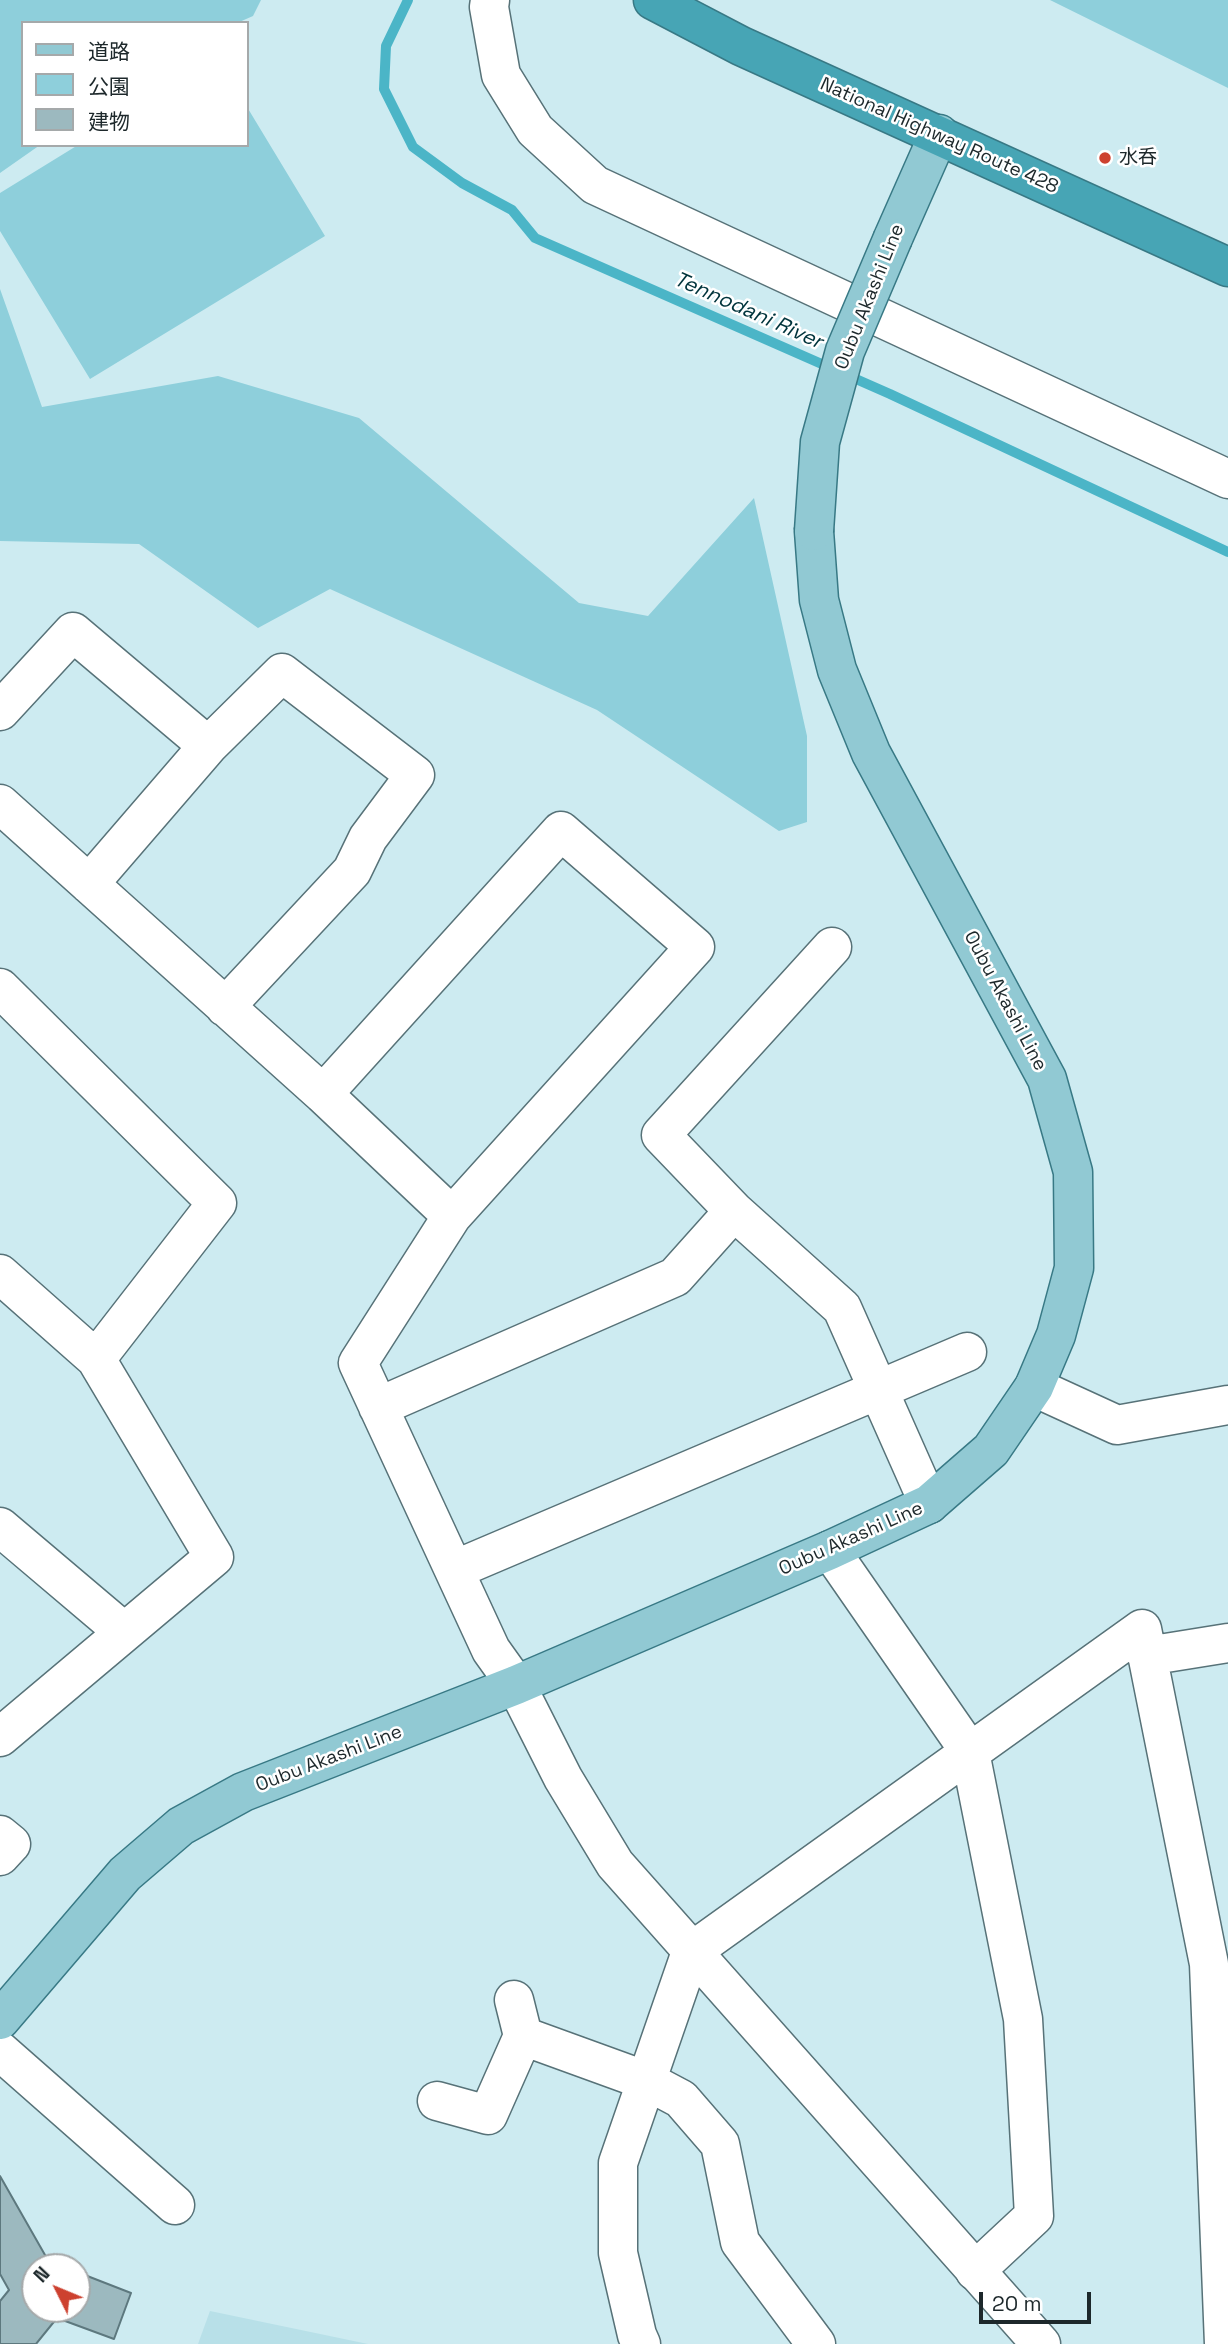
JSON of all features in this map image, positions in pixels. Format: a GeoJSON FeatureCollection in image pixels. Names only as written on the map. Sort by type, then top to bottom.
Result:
{"type":"FeatureCollection","features":[{"type":"Feature","properties":{"kind":"highway","name":"National Highway Route 428"},"geometry":{"type":"LineString","coordinates":[[653,0],[741,46],[1228,267]]}},
{"type":"Feature","properties":{"kind":"main road","name":"Oubu Akashi Line"},"geometry":{"type":"LineString","coordinates":[[0,2020],[125,1874],[181,1826],[243,1793],[516,1685],[830,1550],[929,1504],[991,1450],[1034,1387],[1056,1335],[1074,1268],[1073,1172],[1046,1079],[866,741],[837,670],[819,600],[814,531],[820,442],[845,351],[939,134]]}},
{"type":"Feature","properties":{"kind":"street"},"geometry":{"type":"LineString","coordinates":[[490,0],[501,75],[535,131],[595,185],[1228,479]]}},
{"type":"Feature","properties":{"kind":"street"},"geometry":{"type":"LineString","coordinates":[[0,711],[73,632],[208,746]]}},
{"type":"Feature","properties":{"kind":"street"},"geometry":{"type":"LineString","coordinates":[[89,884],[208,746],[282,673],[415,775],[368,838],[352,871],[225,1007]]}},
{"type":"Feature","properties":{"kind":"street"},"geometry":{"type":"LineString","coordinates":[[0,804],[323,1094],[452,1216]]}},
{"type":"Feature","properties":{"kind":"street"},"geometry":{"type":"LineString","coordinates":[[323,1094],[561,831],[695,947],[452,1216],[358,1363],[491,1650],[516,1685],[563,1778],[615,1864],[1041,2344]]}},
{"type":"Feature","properties":{"kind":"street"},"geometry":{"type":"LineString","coordinates":[[832,947],[661,1135],[734,1211],[842,1308],[929,1504]]}},
{"type":"Feature","properties":{"kind":"street"},"geometry":{"type":"LineString","coordinates":[[0,988],[217,1203],[96,1359]]}},
{"type":"Feature","properties":{"kind":"street"},"geometry":{"type":"LineString","coordinates":[[378,1407],[675,1277],[734,1211]]}},
{"type":"Feature","properties":{"kind":"street"},"geometry":{"type":"LineString","coordinates":[[0,1274],[96,1359],[214,1557],[0,1737]]}},
{"type":"Feature","properties":{"kind":"street"},"geometry":{"type":"LineString","coordinates":[[454,1570],[967,1352]]}},
{"type":"Feature","properties":{"kind":"street"},"geometry":{"type":"LineString","coordinates":[[1034,1387],[1117,1425],[1228,1405]]}},
{"type":"Feature","properties":{"kind":"street"},"geometry":{"type":"LineString","coordinates":[[0,1527],[124,1632]]}},
{"type":"Feature","properties":{"kind":"street"},"geometry":{"type":"LineString","coordinates":[[830,1550],[970,1752],[1023,2019],[1034,2216],[975,2271]]}},
{"type":"Feature","properties":{"kind":"street"},"geometry":{"type":"LineString","coordinates":[[641,2344],[618,2253],[618,2163],[691,1952],[1142,1629],[1218,1962],[1224,2344]]}},
{"type":"Feature","properties":{"kind":"street"},"geometry":{"type":"LineString","coordinates":[[1147,1656],[1228,1643]]}},
{"type":"Feature","properties":{"kind":"street"},"geometry":{"type":"LineString","coordinates":[[0,1835],[11,1844],[0,1856]]}},
{"type":"Feature","properties":{"kind":"street"},"geometry":{"type":"LineString","coordinates":[[437,2101],[488,2115],[519,2018],[681,2099],[720,2144],[740,2242],[817,2344]]}},
{"type":"Feature","properties":{"kind":"street"},"geometry":{"type":"LineString","coordinates":[[0,2051],[175,2205]]}},
{"type":"Feature","properties":{"kind":"shaded area"},"geometry":{"type":"Polygon","coordinates":[[[210,2311],[368,2344],[198,2344],[210,2311]]]}},
{"type":"Feature","properties":{"kind":"green space"},"geometry":{"type":"Polygon","coordinates":[[[0,0],[261,0],[253,16],[242,21],[21,21],[21,147],[37,147],[0,173],[0,0]]]}},
{"type":"Feature","properties":{"kind":"green space"},"geometry":{"type":"Polygon","coordinates":[[[1050,0],[1228,0],[1228,88],[1050,0]]]}},
{"type":"Feature","properties":{"kind":"green space"},"geometry":{"type":"Polygon","coordinates":[[[248,109],[325,236],[90,379],[0,231],[0,193],[75,147],[248,147],[248,109]]]}},
{"type":"Feature","properties":{"kind":"green space"},"geometry":{"type":"Polygon","coordinates":[[[0,289],[42,407],[218,376],[359,418],[579,603],[648,616],[754,498],[807,736],[807,822],[779,831],[597,710],[330,589],[258,628],[139,544],[0,541],[0,289]]]}},
{"type":"Feature","properties":{"kind":"building"},"geometry":{"type":"Polygon","coordinates":[[[0,2176],[44,2253],[21,2253],[21,2323],[53,2323],[36,2344],[0,2344],[0,2301],[9,2290],[0,2274],[0,2176]]]}},
{"type":"Feature","properties":{"kind":"building"},"geometry":{"type":"Polygon","coordinates":[[[91,2277],[131,2293],[114,2339],[71,2323],[91,2323],[91,2277]]]}},
{"type":"Feature","properties":{"kind":"waterway","name":"Tennodani River"},"geometry":{"type":"LineString","coordinates":[[408,0],[386,46],[384,89],[413,147],[462,183],[512,210],[535,238],[890,394],[1228,552]]}},
{"type":"Feature","properties":{"kind":"place","name":"水呑"},"geometry":{"type":"Point","coordinates":[1105,158]}}]}
